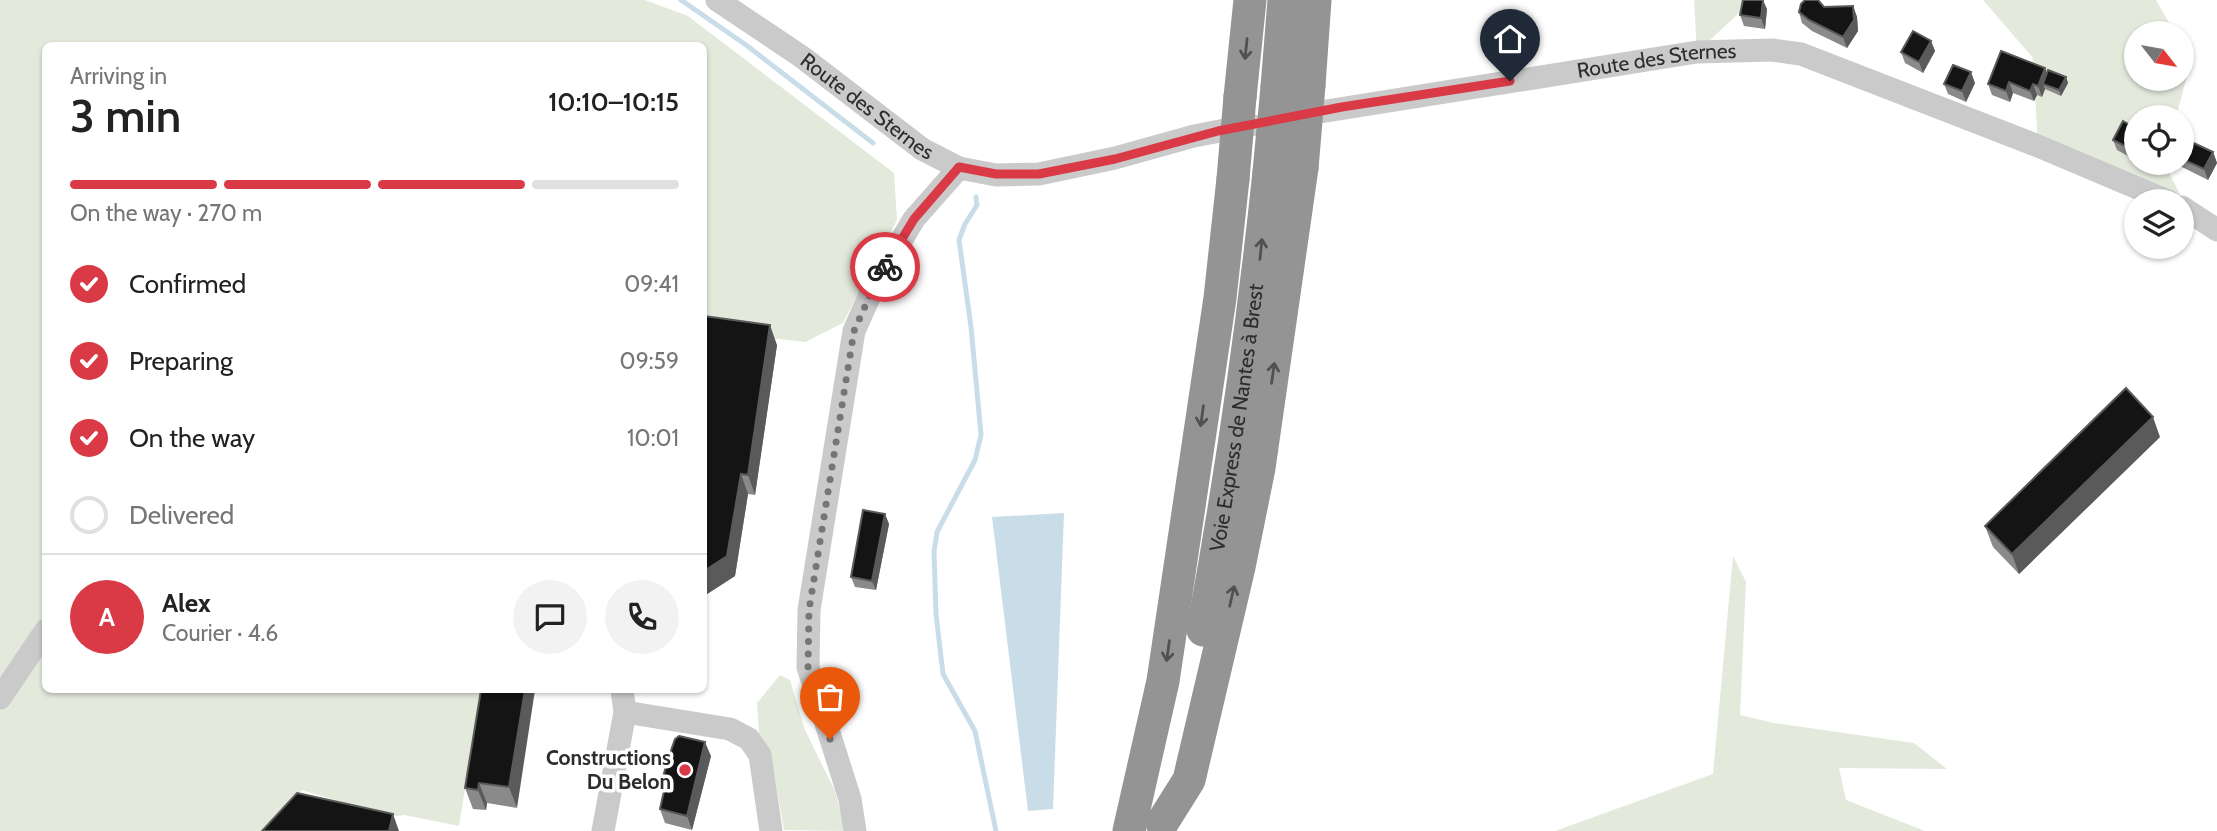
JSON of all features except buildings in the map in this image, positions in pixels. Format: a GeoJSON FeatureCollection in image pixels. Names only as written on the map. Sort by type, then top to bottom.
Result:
{"type":"FeatureCollection","features":[{"type":"Feature","properties":{"kind":"highway","name":"Voie Express de Nantes à Brest"},"geometry":{"type":"LineString","coordinates":[[1129,831],[1163,681],[1220,298],[1250,0]]}},
{"type":"Feature","properties":{"kind":"highway","name":"Voie Express de Nantes à Brest"},"geometry":{"type":"LineString","coordinates":[[1161,827],[1194,678],[1219,546],[1252,325],[1284,0]]}},
{"type":"Feature","properties":{"kind":"highway"},"geometry":{"type":"LineString","coordinates":[[1161,827],[1189,780],[1239,567],[1259,468],[1302,167],[1315,0]]}},
{"type":"Feature","properties":{"kind":"street","name":"Route des Sternes"},"geometry":{"type":"LineString","coordinates":[[717,0],[802,57],[922,149],[959,167],[996,174],[1039,174],[1115,159],[1194,136],[1342,107],[1697,52],[1772,50],[1801,54],[2038,146],[2140,189]]}},
{"type":"Feature","properties":{"kind":"street"},"geometry":{"type":"LineString","coordinates":[[855,831],[850,799],[808,667],[809,610],[854,331],[874,286],[914,219],[959,167]]}},
{"type":"Feature","properties":{"kind":"street"},"geometry":{"type":"LineString","coordinates":[[2194,215],[2217,230]]}},
{"type":"Feature","properties":{"kind":"street"},"geometry":{"type":"LineString","coordinates":[[0,698],[42,636]]}},
{"type":"Feature","properties":{"kind":"street"},"geometry":{"type":"LineString","coordinates":[[603,831],[623,701],[730,729],[749,739],[760,755],[771,831]]}},
{"type":"Feature","properties":{"kind":"shaded area"},"geometry":{"type":"Polygon","coordinates":[[[0,0],[645,0],[688,16],[894,173],[897,220],[843,323],[805,342],[707,331],[707,42],[42,42],[42,693],[481,693],[459,826],[404,815],[390,817],[302,790],[262,831],[0,831],[0,0]]]}},
{"type":"Feature","properties":{"kind":"shaded area"},"geometry":{"type":"Polygon","coordinates":[[[1694,0],[1753,0],[1697,52],[1694,0]]]}},
{"type":"Feature","properties":{"kind":"shaded area"},"geometry":{"type":"Polygon","coordinates":[[[1983,0],[2156,0],[2168,21],[2124,21],[2124,91],[2183,91],[2179,105],[2124,105],[2124,175],[2170,175],[2177,189],[2139,189],[2038,146],[2033,58],[1983,0]]]}},
{"type":"Feature","properties":{"kind":"shaded area"},"geometry":{"type":"Polygon","coordinates":[[[1733,556],[1746,582],[1740,715],[1774,723],[1914,743],[1947,769],[1839,768],[1846,800],[1925,831],[1555,831],[1713,774],[1733,556]]]}},
{"type":"Feature","properties":{"kind":"shaded area"},"geometry":{"type":"Polygon","coordinates":[[[780,675],[790,680],[805,730],[835,791],[845,826],[843,831],[784,830],[770,750],[759,733],[757,703],[780,675]]]}},
{"type":"Feature","properties":{"kind":"water"},"geometry":{"type":"Polygon","coordinates":[[[1064,513],[1053,809],[1028,811],[992,517],[1064,513]]]}},
{"type":"Feature","properties":{"kind":"waterway"},"geometry":{"type":"LineString","coordinates":[[681,0],[746,45],[873,143]]}},
{"type":"Feature","properties":{"kind":"waterway"},"geometry":{"type":"LineString","coordinates":[[976,197],[977,205],[959,240],[971,327],[981,435],[975,460],[937,532],[934,552],[936,614],[943,674],[975,731],[996,831]]}},
{"type":"Feature","properties":{"kind":"way so far"},"geometry":{"type":"LineString","coordinates":[[830,739],[808,667],[809,610],[854,331],[885,267]]}},
{"type":"Feature","properties":{"kind":"place","name":"Constructions Du Belon"},"geometry":{"type":"Point","coordinates":[685,770]}},
{"type":"Feature","properties":{"kind":"route"},"geometry":{"type":"LineString","coordinates":[[885,267],[914,219],[959,167],[996,174],[1039,174],[1115,159],[1218,131],[1342,107],[1510,81]]}}]}
